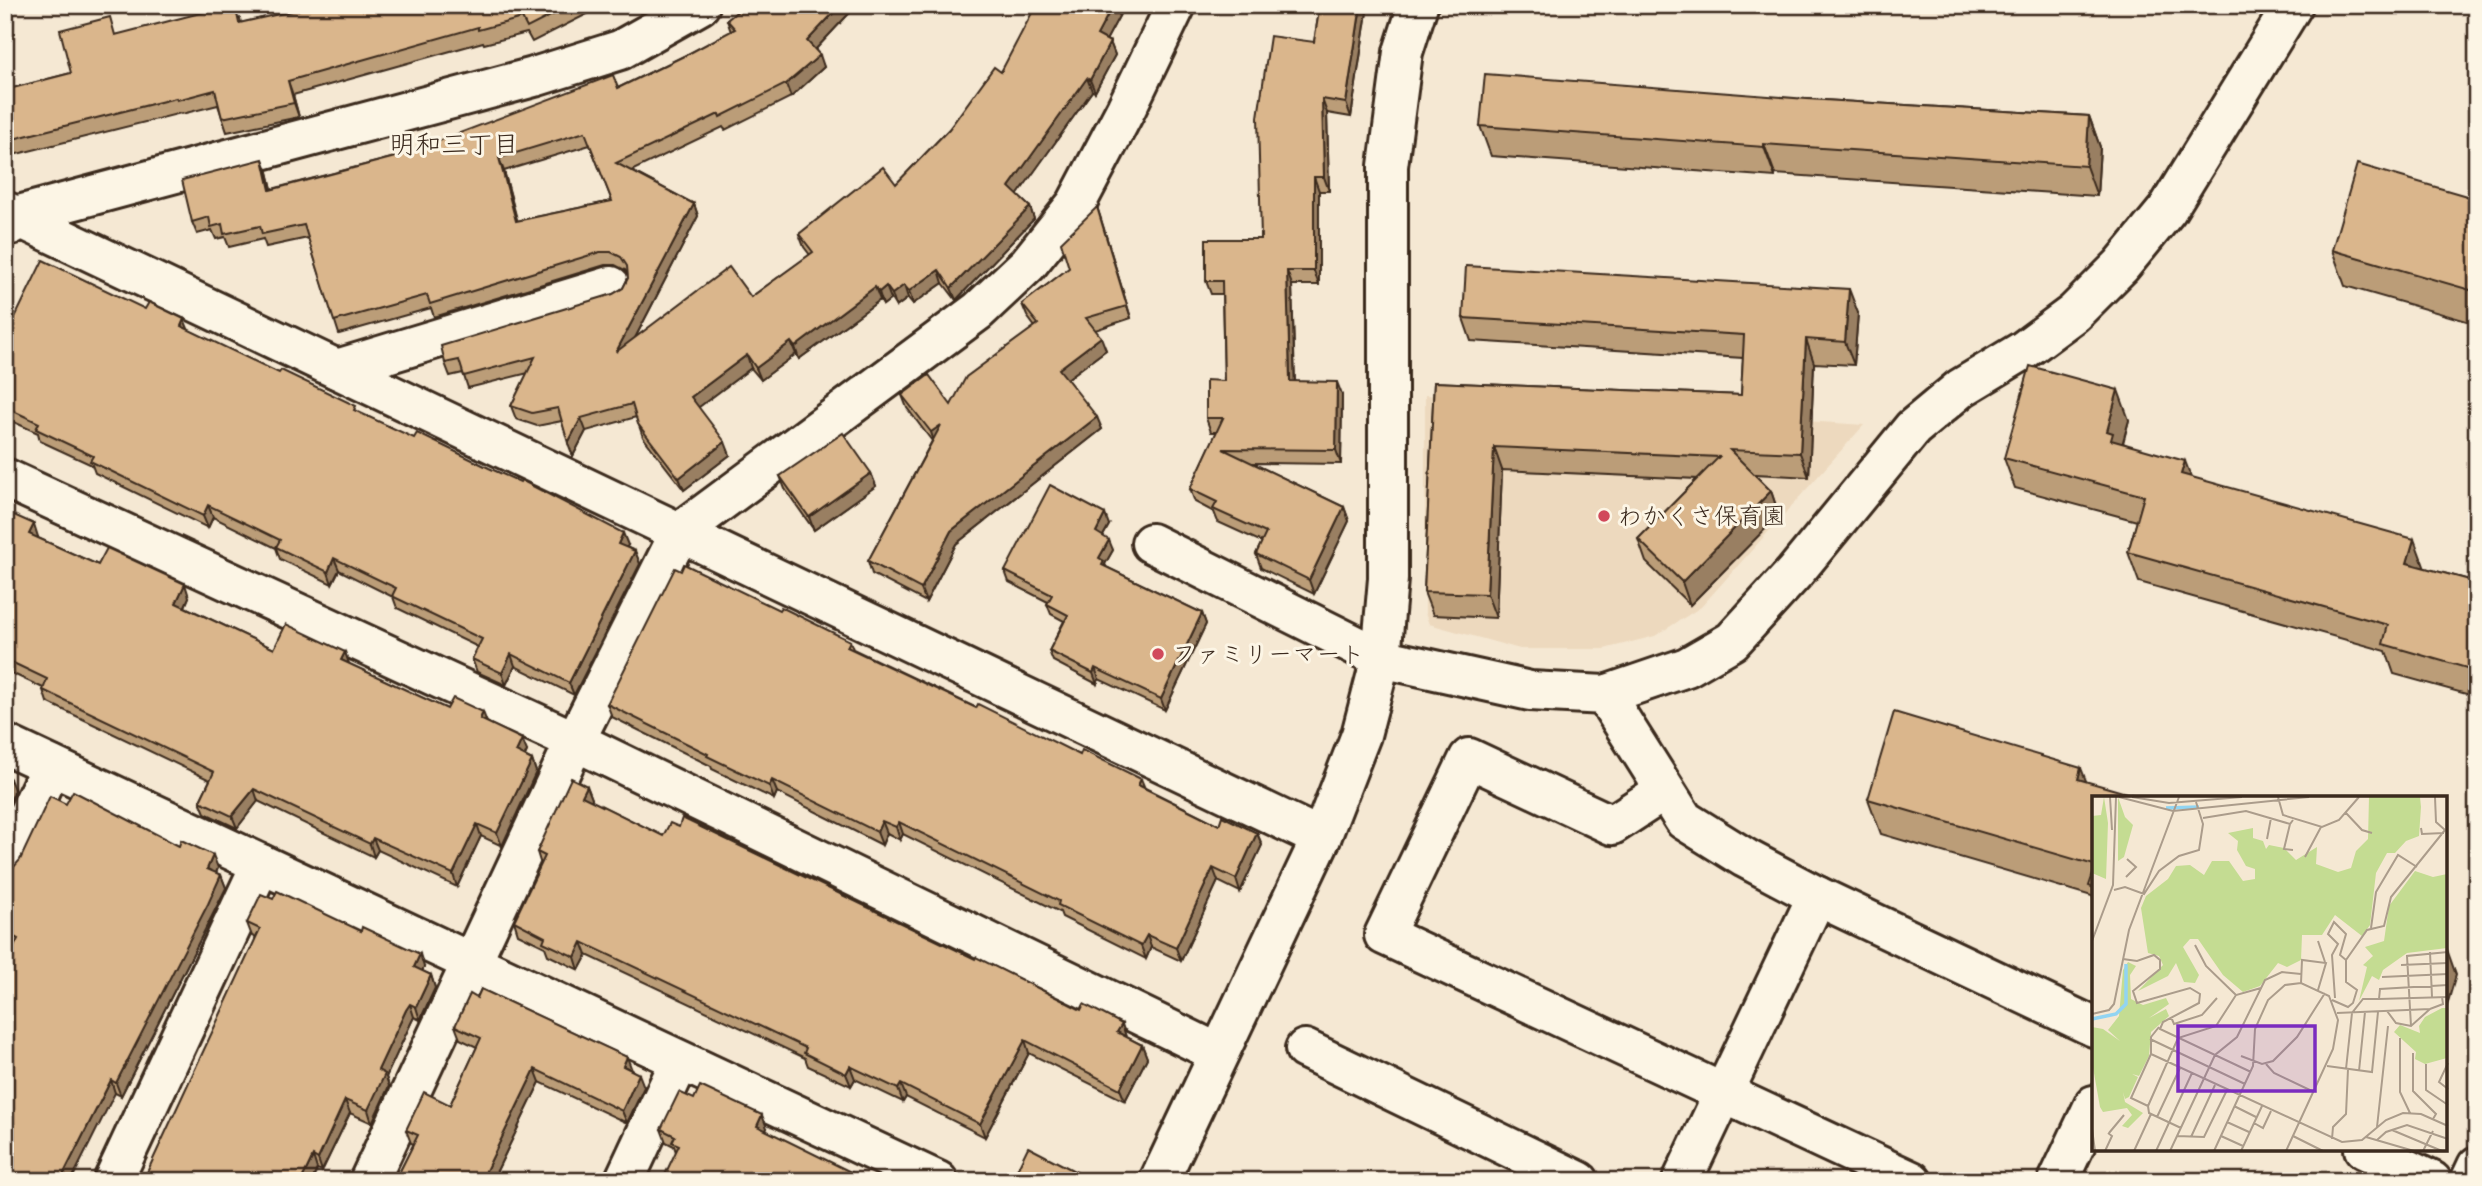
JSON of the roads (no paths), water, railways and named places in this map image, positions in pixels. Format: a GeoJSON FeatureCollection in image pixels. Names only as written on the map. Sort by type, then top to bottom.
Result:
{"type":"FeatureCollection","features":[{"type":"Feature","properties":{"kind":"street"},"geometry":{"type":"LineString","coordinates":[[9,221],[547,73],[620,50],[700,5]]}},
{"type":"Feature","properties":{"kind":"street"},"geometry":{"type":"LineString","coordinates":[[369,1181],[575,741],[680,532],[978,311],[1028,264],[1076,204],[1126,110],[1176,5]]}},
{"type":"Feature","properties":{"kind":"street"},"geometry":{"type":"LineString","coordinates":[[1159,1181],[1321,838],[1361,735],[1381,658],[1388,579],[1388,166],[1403,52],[1418,5]]}},
{"type":"Feature","properties":{"kind":"street"},"geometry":{"type":"LineString","coordinates":[[1151,543],[1381,658],[1530,691],[1605,695],[1687,667],[1732,641],[1795,572],[1913,428],[1961,388],[2024,350],[2074,313],[2121,266],[2167,210],[2293,5]]}},
{"type":"Feature","properties":{"kind":"street"},"geometry":{"type":"LineString","coordinates":[[9,221],[337,369],[1321,838]]}},
{"type":"Feature","properties":{"kind":"street"},"geometry":{"type":"LineString","coordinates":[[337,369],[611,286]]}},
{"type":"Feature","properties":{"kind":"street"},"geometry":{"type":"LineString","coordinates":[[5,478],[575,741],[1218,1053]]}},
{"type":"Feature","properties":{"kind":"street"},"geometry":{"type":"LineString","coordinates":[[1605,695],[1684,820],[1745,858],[1817,896],[2092,1026]]}},
{"type":"Feature","properties":{"kind":"street"},"geometry":{"type":"LineString","coordinates":[[5,744],[680,1061],[884,1169],[938,1181]]}},
{"type":"Feature","properties":{"kind":"street"},"geometry":{"type":"LineString","coordinates":[[1664,791],[1612,825],[1469,758],[1384,935],[1912,1181]]}},
{"type":"Feature","properties":{"kind":"street"},"geometry":{"type":"LineString","coordinates":[[5,863],[51,766]]}},
{"type":"Feature","properties":{"kind":"street"},"geometry":{"type":"LineString","coordinates":[[113,1181],[261,864]]}},
{"type":"Feature","properties":{"kind":"street"},"geometry":{"type":"LineString","coordinates":[[1682,1181],[1817,896]]}},
{"type":"Feature","properties":{"kind":"street"},"geometry":{"type":"LineString","coordinates":[[1304,1049],[1580,1181]]}},
{"type":"Feature","properties":{"kind":"street"},"geometry":{"type":"LineString","coordinates":[[624,1181],[680,1061]]}},
{"type":"Feature","properties":{"kind":"street"},"geometry":{"type":"LineString","coordinates":[[2058,1181],[2092,1109]]}},
{"type":"Feature","properties":{"kind":"street"},"geometry":{"type":"LineString","coordinates":[[2368,1151],[2432,1181]]}},
{"type":"Feature","properties":{"kind":"street"},"geometry":{"type":"LineString","coordinates":[[2470,1181],[2477,1166]]}},
{"type":"Feature","properties":{"kind":"place","name":"わかくさ保育園"},"geometry":{"type":"Point","coordinates":[1604,516]}},
{"type":"Feature","properties":{"kind":"place","name":"ファミリーマート"},"geometry":{"type":"Point","coordinates":[1158,654]}},
{"type":"Feature","properties":{"kind":"district","name":"明和三丁目"},"geometry":{"type":"Point","coordinates":[454,144]}}]}
